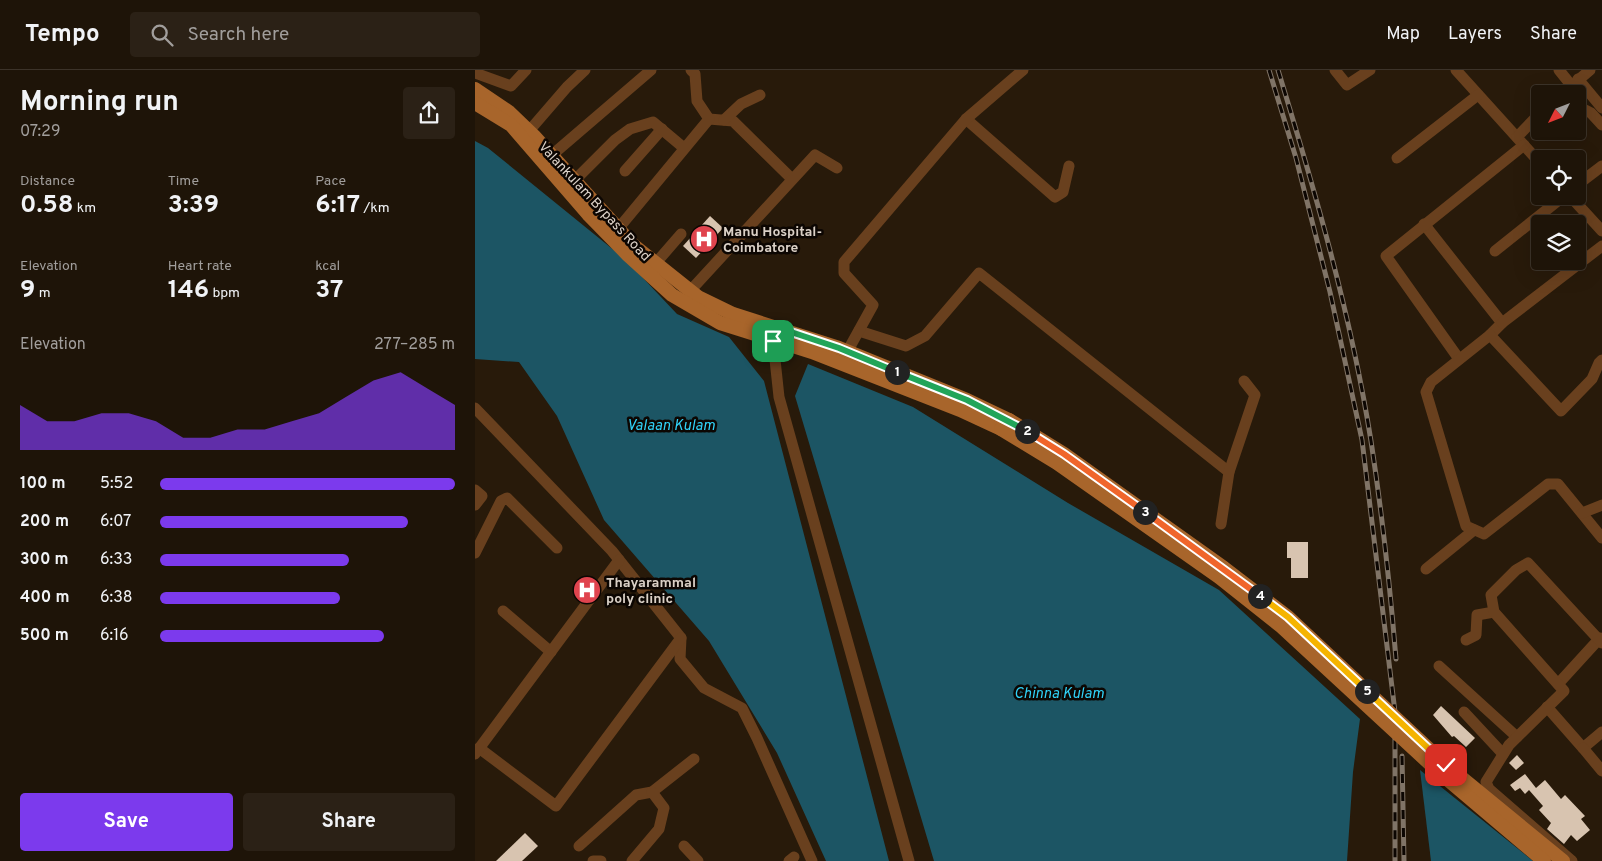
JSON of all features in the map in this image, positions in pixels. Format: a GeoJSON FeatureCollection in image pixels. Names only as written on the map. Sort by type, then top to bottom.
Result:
{"type":"FeatureCollection","features":[{"type":"Feature","properties":{"kind":"main road","name":"Valankulam Bypass Road"},"geometry":{"type":"LineString","coordinates":[[475,89],[509,112],[529,131],[618,229],[655,264],[690,291],[775,334]]}},
{"type":"Feature","properties":{"kind":"main road","name":"Valankulam Bypass Road"},"geometry":{"type":"LineString","coordinates":[[475,103],[511,125],[588,214],[628,255],[672,294],[720,323],[775,334]]}},
{"type":"Feature","properties":{"kind":"main road"},"geometry":{"type":"LineString","coordinates":[[775,334],[847,352],[967,400],[1005,425],[1219,577],[1275,621],[1441,774],[1544,861]]}},
{"type":"Feature","properties":{"kind":"main road"},"geometry":{"type":"LineString","coordinates":[[775,334],[821,356],[960,410],[1005,425],[1064,454],[1224,568],[1288,617],[1446,765],[1563,861]]}},
{"type":"Feature","properties":{"kind":"street"},"geometry":{"type":"LineString","coordinates":[[475,73],[511,86],[525,70]]}},
{"type":"Feature","properties":{"kind":"street"},"geometry":{"type":"LineString","coordinates":[[529,131],[567,87],[585,70]]}},
{"type":"Feature","properties":{"kind":"street"},"geometry":{"type":"LineString","coordinates":[[551,155],[651,70]]}},
{"type":"Feature","properties":{"kind":"street"},"geometry":{"type":"LineString","coordinates":[[691,70],[695,74],[697,101],[709,119]]}},
{"type":"Feature","properties":{"kind":"street"},"geometry":{"type":"LineString","coordinates":[[847,352],[873,305],[844,273],[844,262],[966,119],[1023,70]]}},
{"type":"Feature","properties":{"kind":"street"},"geometry":{"type":"LineString","coordinates":[[1335,70],[1347,85],[1370,70]]}},
{"type":"Feature","properties":{"kind":"street"},"geometry":{"type":"LineString","coordinates":[[1456,70],[1531,153]]}},
{"type":"Feature","properties":{"kind":"street"},"geometry":{"type":"LineString","coordinates":[[1559,70],[1575,82],[1602,108]]}},
{"type":"Feature","properties":{"kind":"street"},"geometry":{"type":"LineString","coordinates":[[1572,85],[1590,70]]}},
{"type":"Feature","properties":{"kind":"street"},"geometry":{"type":"LineString","coordinates":[[724,120],[741,104],[760,95]]}},
{"type":"Feature","properties":{"kind":"street"},"geometry":{"type":"LineString","coordinates":[[1397,158],[1478,95]]}},
{"type":"Feature","properties":{"kind":"street"},"geometry":{"type":"LineString","coordinates":[[1586,110],[1591,113],[1602,126]]}},
{"type":"Feature","properties":{"kind":"street"},"geometry":{"type":"LineString","coordinates":[[709,119],[733,121],[792,179]]}},
{"type":"Feature","properties":{"kind":"street"},"geometry":{"type":"LineString","coordinates":[[618,229],[709,119]]}},
{"type":"Feature","properties":{"kind":"street"},"geometry":{"type":"LineString","coordinates":[[966,119],[1055,197],[1063,192],[1069,166]]}},
{"type":"Feature","properties":{"kind":"street"},"geometry":{"type":"LineString","coordinates":[[574,180],[615,140],[630,129],[653,122],[684,148]]}},
{"type":"Feature","properties":{"kind":"street"},"geometry":{"type":"LineString","coordinates":[[1459,359],[1386,256],[1521,141],[1531,127]]}},
{"type":"Feature","properties":{"kind":"street"},"geometry":{"type":"LineString","coordinates":[[625,171],[662,129]]}},
{"type":"Feature","properties":{"kind":"street"},"geometry":{"type":"LineString","coordinates":[[690,291],[815,155],[837,168]]}},
{"type":"Feature","properties":{"kind":"street"},"geometry":{"type":"LineString","coordinates":[[1586,178],[1602,166]]}},
{"type":"Feature","properties":{"kind":"street"},"geometry":{"type":"LineString","coordinates":[[1495,251],[1553,205]]}},
{"type":"Feature","properties":{"kind":"street"},"geometry":{"type":"LineString","coordinates":[[1578,205],[1602,231]]}},
{"type":"Feature","properties":{"kind":"street"},"geometry":{"type":"LineString","coordinates":[[1424,224],[1502,323]]}},
{"type":"Feature","properties":{"kind":"street"},"geometry":{"type":"LineString","coordinates":[[655,264],[681,234]]}},
{"type":"Feature","properties":{"kind":"street"},"geometry":{"type":"LineString","coordinates":[[1602,246],[1502,323],[1431,382],[1427,392],[1465,526],[1484,534],[1548,484],[1558,484],[1602,538]]}},
{"type":"Feature","properties":{"kind":"street"},"geometry":{"type":"LineString","coordinates":[[859,331],[906,346],[925,336],[979,273],[1229,472]]}},
{"type":"Feature","properties":{"kind":"street"},"geometry":{"type":"LineString","coordinates":[[775,334],[779,397],[909,861]]}},
{"type":"Feature","properties":{"kind":"street"},"geometry":{"type":"LineString","coordinates":[[1490,334],[1561,411],[1592,379],[1602,360]]}},
{"type":"Feature","properties":{"kind":"street"},"geometry":{"type":"LineString","coordinates":[[1221,524],[1229,472],[1255,395],[1245,381]]}},
{"type":"Feature","properties":{"kind":"street"},"geometry":{"type":"LineString","coordinates":[[475,408],[619,560],[681,638],[680,659],[704,688],[742,708],[812,861]]}},
{"type":"Feature","properties":{"kind":"street"},"geometry":{"type":"LineString","coordinates":[[475,490],[482,496],[475,505]]}},
{"type":"Feature","properties":{"kind":"street"},"geometry":{"type":"LineString","coordinates":[[475,553],[501,501],[507,498],[557,548]]}},
{"type":"Feature","properties":{"kind":"street"},"geometry":{"type":"LineString","coordinates":[[1582,513],[1602,505]]}},
{"type":"Feature","properties":{"kind":"street"},"geometry":{"type":"LineString","coordinates":[[1425,570],[1474,530]]}},
{"type":"Feature","properties":{"kind":"street"},"geometry":{"type":"LineString","coordinates":[[619,560],[477,751],[556,806],[681,638]]}},
{"type":"Feature","properties":{"kind":"street"},"geometry":{"type":"LineString","coordinates":[[1558,684],[1601,640],[1528,563],[1516,570],[1491,595],[1493,612],[1564,691],[1517,737],[1503,754],[1486,782],[1489,789],[1572,861]]}},
{"type":"Feature","properties":{"kind":"street"},"geometry":{"type":"LineString","coordinates":[[503,611],[551,652]]}},
{"type":"Feature","properties":{"kind":"street"},"geometry":{"type":"LineString","coordinates":[[1466,640],[1476,636],[1477,615],[1493,612]]}},
{"type":"Feature","properties":{"kind":"street"},"geometry":{"type":"LineString","coordinates":[[1439,666],[1517,737]]}},
{"type":"Feature","properties":{"kind":"street"},"geometry":{"type":"LineString","coordinates":[[1547,707],[1602,771]]}},
{"type":"Feature","properties":{"kind":"street"},"geometry":{"type":"LineString","coordinates":[[1464,712],[1503,754]]}},
{"type":"Feature","properties":{"kind":"street"},"geometry":{"type":"LineString","coordinates":[[1583,748],[1602,732]]}},
{"type":"Feature","properties":{"kind":"street"},"geometry":{"type":"LineString","coordinates":[[579,846],[636,795],[652,792],[694,759]]}},
{"type":"Feature","properties":{"kind":"street"},"geometry":{"type":"LineString","coordinates":[[632,861],[659,829],[664,808],[652,792]]}},
{"type":"Feature","properties":{"kind":"street"},"geometry":{"type":"LineString","coordinates":[[684,846],[698,861]]}},
{"type":"Feature","properties":{"kind":"street"},"geometry":{"type":"LineString","coordinates":[[593,861],[601,861]]}},
{"type":"Feature","properties":{"kind":"water","name":"Valaan Kulam"},"geometry":{"type":"Polygon","coordinates":[[[475,141],[488,148],[626,260],[677,314],[729,337],[764,381],[889,861],[826,861],[777,753],[709,641],[604,520],[557,416],[519,362],[475,359],[475,141]]]}},
{"type":"Feature","properties":{"kind":"water","name":"Chinna Kulam"},"geometry":{"type":"Polygon","coordinates":[[[808,364],[913,407],[1068,503],[1219,590],[1360,719],[1353,772],[1347,861],[934,861],[795,396],[808,364]]]}},
{"type":"Feature","properties":{"kind":"water"},"geometry":{"type":"Polygon","coordinates":[[[1420,770],[1533,861],[1431,861],[1420,770]]]}},
{"type":"Feature","properties":{"kind":"building"},"geometry":{"type":"Polygon","coordinates":[[[710,216],[723,228],[696,258],[683,246],[710,216]]]}},
{"type":"Feature","properties":{"kind":"building"},"geometry":{"type":"Polygon","coordinates":[[[1287,542],[1308,542],[1308,578],[1291,578],[1291,558],[1287,558],[1287,542]]]}},
{"type":"Feature","properties":{"kind":"building"},"geometry":{"type":"Polygon","coordinates":[[[1441,706],[1475,738],[1466,747],[1454,736],[1452,737],[1433,715],[1441,706]]]}},
{"type":"Feature","properties":{"kind":"building"},"geometry":{"type":"Polygon","coordinates":[[[1517,755],[1524,763],[1516,770],[1509,763],[1517,755]]]}},
{"type":"Feature","properties":{"kind":"building"},"geometry":{"type":"Polygon","coordinates":[[[1525,774],[1536,788],[1545,780],[1561,799],[1565,795],[1585,816],[1581,819],[1590,830],[1577,841],[1571,835],[1564,844],[1547,829],[1551,823],[1539,810],[1543,806],[1529,790],[1525,794],[1520,788],[1515,791],[1510,785],[1525,774]]]}},
{"type":"Feature","properties":{"kind":"building"},"geometry":{"type":"Polygon","coordinates":[[[525,833],[538,846],[522,861],[496,861],[525,833]]]}},
{"type":"Feature","properties":{"kind":"railway"},"geometry":{"type":"LineString","coordinates":[[1269,70],[1296,158],[1330,292],[1362,440],[1395,712],[1395,861]]}},
{"type":"Feature","properties":{"kind":"railway"},"geometry":{"type":"LineString","coordinates":[[1278,70],[1331,254],[1363,394],[1382,522],[1396,659]]}},
{"type":"Feature","properties":{"kind":"railway"},"geometry":{"type":"LineString","coordinates":[[1402,756],[1404,861]]}},
{"type":"Feature","properties":{"kind":"place","name":"Manu Hospital- Coimbatore"},"geometry":{"type":"Point","coordinates":[704,239]}},
{"type":"Feature","properties":{"kind":"place","name":"Thayarammal poly clinic"},"geometry":{"type":"Point","coordinates":[587,590]}},
{"type":"Feature","properties":{"kind":"route"},"geometry":{"type":"LineString","coordinates":[[773,341],[776,327],[839,348],[967,400],[1009,420],[1064,454],[1224,568],[1288,617],[1446,765]]}}]}
